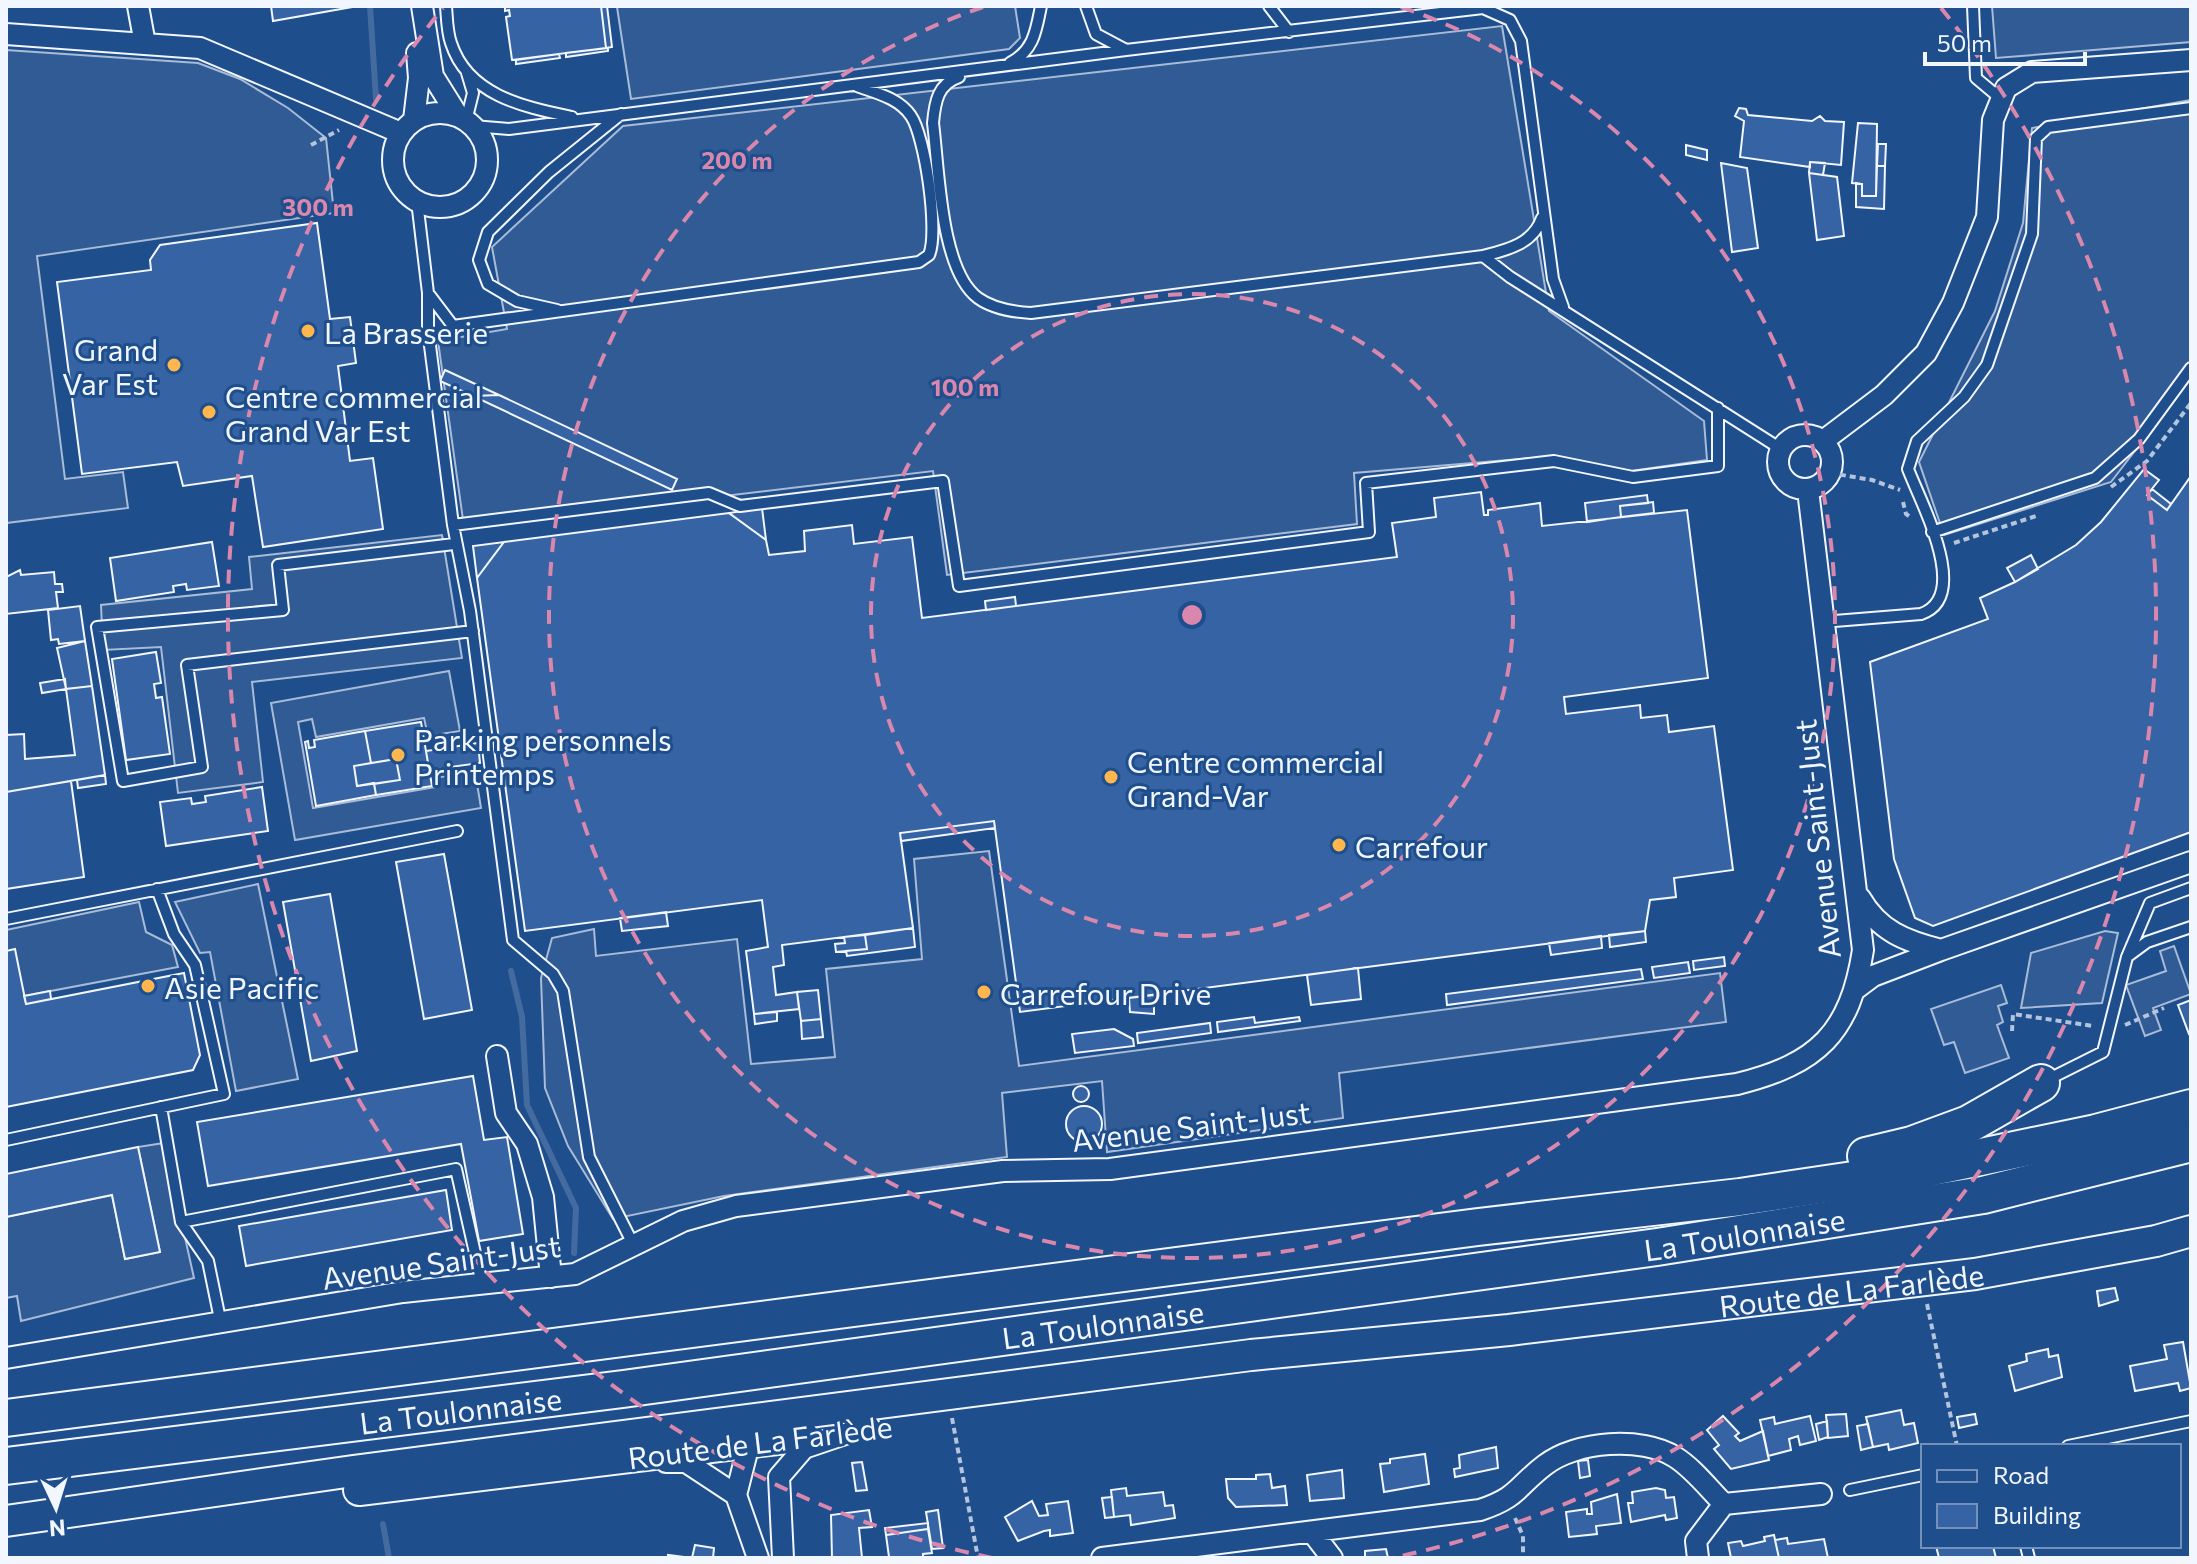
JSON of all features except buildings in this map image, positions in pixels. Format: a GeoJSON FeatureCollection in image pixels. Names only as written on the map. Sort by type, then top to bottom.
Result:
{"type":"FeatureCollection","features":[{"type":"Feature","properties":{"kind":"highway"},"geometry":{"type":"LineString","coordinates":[[1478,1227],[1787,1173],[1912,1145],[1969,1124],[2041,1083]]}},
{"type":"Feature","properties":{"kind":"highway","name":"La Toulonnaise"},"geometry":{"type":"LineString","coordinates":[[6,1418],[1478,1227],[1740,1197],[1914,1171],[2096,1133],[2191,1108]]}},
{"type":"Feature","properties":{"kind":"highway","name":"La Toulonnaise"},"geometry":{"type":"LineString","coordinates":[[6,1466],[623,1389],[1657,1247],[1983,1195],[2191,1143]]}},
{"type":"Feature","properties":{"kind":"main road","name":"Route de La Farlède"},"geometry":{"type":"LineString","coordinates":[[6,1521],[92,1516],[476,1479],[1251,1355],[1509,1330],[1922,1280],[2141,1244],[2191,1231]]}},
{"type":"Feature","properties":{"kind":"main road","name":"Route de La Farlède"},"geometry":{"type":"LineString","coordinates":[[6,1521],[353,1471],[869,1426],[951,1416],[1358,1357],[1509,1330]]}},
{"type":"Feature","properties":{"kind":"street"},"geometry":{"type":"LineString","coordinates":[[138,6],[145,44]]}},
{"type":"Feature","properties":{"kind":"street"},"geometry":{"type":"LineString","coordinates":[[410,6],[419,78],[408,127],[392,158],[393,171],[406,193],[417,201],[446,207],[473,194],[486,167],[482,138],[465,121],[433,76],[422,6]]}},
{"type":"Feature","properties":{"kind":"street"},"geometry":{"type":"LineString","coordinates":[[6,34],[200,48],[363,118],[408,127],[443,113],[465,121]]}},
{"type":"Feature","properties":{"kind":"street"},"geometry":{"type":"LineString","coordinates":[[1823,441],[1884,395],[1926,353],[1953,303],[1987,217],[1993,120],[2006,88],[2032,72],[2191,60]]}},
{"type":"Feature","properties":{"kind":"street"},"geometry":{"type":"LineString","coordinates":[[1799,435],[1823,441],[1830,450],[1830,473],[1820,486],[1808,490],[1797,489],[1781,476],[1778,457],[1781,449],[1799,435]]}},
{"type":"Feature","properties":{"kind":"street","name":"Avenue Saint-Just"},"geometry":{"type":"LineString","coordinates":[[6,1358],[403,1292],[575,1274],[632,1242],[683,1221],[736,1206],[1003,1171],[1110,1169],[1737,1084],[1773,1075],[1813,1055],[1842,1020],[1857,988],[1863,950],[1808,490]]}},
{"type":"Feature","properties":{"kind":"street"},"geometry":{"type":"LineString","coordinates":[[1857,988],[1873,976],[1941,950],[2191,862]]}},
{"type":"Feature","properties":{"kind":"street"},"geometry":{"type":"LineString","coordinates":[[1858,894],[1871,916],[1884,928],[1941,950]]}},
{"type":"Feature","properties":{"kind":"street"},"geometry":{"type":"LineString","coordinates":[[497,1056],[506,1113],[527,1144],[543,1197],[551,1277]]}},
{"type":"Feature","properties":{"kind":"street"},"geometry":{"type":"LineString","coordinates":[[779,1477],[804,1448],[869,1426]]}},
{"type":"Feature","properties":{"kind":"street"},"geometry":{"type":"LineString","coordinates":[[756,1435],[779,1477],[783,1558]]}},
{"type":"Feature","properties":{"kind":"street"},"geometry":{"type":"LineString","coordinates":[[736,1495],[756,1435]]}},
{"type":"Feature","properties":{"kind":"street"},"geometry":{"type":"LineString","coordinates":[[1102,1558],[1480,1510],[1508,1501],[1546,1463],[1583,1448],[1650,1444],[1677,1458],[1724,1504]]}},
{"type":"Feature","properties":{"kind":"street"},"geometry":{"type":"LineString","coordinates":[[594,1462],[686,1462],[736,1495],[758,1558]]}},
{"type":"Feature","properties":{"kind":"street"},"geometry":{"type":"LineString","coordinates":[[1698,1558],[1696,1541],[1724,1504],[1821,1494]]}},
{"type":"Feature","properties":{"kind":"street"},"geometry":{"type":"LineString","coordinates":[[1312,1532],[1332,1558]]}},
{"type":"Feature","properties":{"kind":"lane"},"geometry":{"type":"LineString","coordinates":[[446,6],[451,43],[466,70],[473,93],[465,121],[509,129],[1483,8],[1510,20],[1521,41],[1553,279],[1563,307]]}},
{"type":"Feature","properties":{"kind":"lane"},"geometry":{"type":"LineString","coordinates":[[1001,68],[1025,55],[1034,38],[1041,6]]}},
{"type":"Feature","properties":{"kind":"lane"},"geometry":{"type":"LineString","coordinates":[[1086,6],[1096,34],[1126,50]]}},
{"type":"Feature","properties":{"kind":"lane"},"geometry":{"type":"LineString","coordinates":[[1269,6],[1289,32]]}},
{"type":"Feature","properties":{"kind":"lane"},"geometry":{"type":"LineString","coordinates":[[1389,19],[1399,6]]}},
{"type":"Feature","properties":{"kind":"lane"},"geometry":{"type":"LineString","coordinates":[[1973,6],[1976,78],[2001,99]]}},
{"type":"Feature","properties":{"kind":"lane"},"geometry":{"type":"LineString","coordinates":[[466,70],[491,93],[521,106],[582,119]]}},
{"type":"Feature","properties":{"kind":"lane"},"geometry":{"type":"LineString","coordinates":[[976,71],[947,81],[935,100],[933,123],[952,261],[978,298],[1011,312],[1031,313],[1233,290],[1483,256],[1526,240],[1538,230],[1543,214]]}},
{"type":"Feature","properties":{"kind":"lane"},"geometry":{"type":"LineString","coordinates":[[428,293],[453,326],[904,266],[929,255],[934,233],[920,135],[910,114],[892,99],[855,85]]}},
{"type":"Feature","properties":{"kind":"lane"},"geometry":{"type":"LineString","coordinates":[[1822,622],[1899,618],[1934,610],[1946,584],[1932,532],[1908,469],[1917,441],[1964,397],[1987,365],[2032,234],[2036,138],[2048,127],[2191,108]]}},
{"type":"Feature","properties":{"kind":"lane"},"geometry":{"type":"LineString","coordinates":[[564,312],[517,301],[488,284],[479,260],[488,232],[549,172],[623,113]]}},
{"type":"Feature","properties":{"kind":"lane"},"geometry":{"type":"LineString","coordinates":[[417,201],[428,293],[428,330],[454,544],[473,631],[513,940],[553,974],[563,991],[589,1157],[632,1242]]}},
{"type":"Feature","properties":{"kind":"lane"},"geometry":{"type":"LineString","coordinates":[[1483,256],[1510,277],[1563,307],[1781,449]]}},
{"type":"Feature","properties":{"kind":"lane"},"geometry":{"type":"LineString","coordinates":[[1932,532],[2095,478],[2139,439],[2191,368]]}},
{"type":"Feature","properties":{"kind":"lane"},"geometry":{"type":"LineString","coordinates":[[453,525],[709,493],[740,506],[943,481],[959,586],[1369,532],[1366,483],[1554,461],[1633,477],[1718,466],[1718,408]]}},
{"type":"Feature","properties":{"kind":"lane"},"geometry":{"type":"LineString","coordinates":[[454,544],[278,565],[283,610],[97,627],[123,781],[202,767],[187,665],[473,631]]}},
{"type":"Feature","properties":{"kind":"lane"},"geometry":{"type":"LineString","coordinates":[[6,919],[457,831]]}},
{"type":"Feature","properties":{"kind":"lane"},"geometry":{"type":"LineString","coordinates":[[2041,1083],[2103,1052],[2127,957],[2150,903],[2191,888]]}},
{"type":"Feature","properties":{"kind":"lane"},"geometry":{"type":"LineString","coordinates":[[6,1140],[224,1094],[195,965],[174,934],[157,889]]}},
{"type":"Feature","properties":{"kind":"lane"},"geometry":{"type":"LineString","coordinates":[[2127,957],[2147,942],[2191,927]]}},
{"type":"Feature","properties":{"kind":"lane"},"geometry":{"type":"LineString","coordinates":[[161,1107],[181,1222],[208,1261],[221,1324]]}},
{"type":"Feature","properties":{"kind":"lane"},"geometry":{"type":"LineString","coordinates":[[181,1222],[456,1169],[482,1284]]}},
{"type":"Feature","properties":{"kind":"lane"},"geometry":{"type":"LineString","coordinates":[[2078,1444],[2191,1421]]}},
{"type":"Feature","properties":{"kind":"lane"},"geometry":{"type":"LineString","coordinates":[[1850,1490],[1921,1475]]}},
{"type":"Feature","properties":{"kind":"path"},"geometry":{"type":"LineString","coordinates":[[311,145],[363,118]]}},
{"type":"Feature","properties":{"kind":"path"},"geometry":{"type":"LineString","coordinates":[[2012,1031],[2013,1014],[2109,1028],[2164,1008]]}},
{"type":"Feature","properties":{"kind":"path"},"geometry":{"type":"LineString","coordinates":[[1922,1280],[1957,1444]]}},
{"type":"Feature","properties":{"kind":"path"},"geometry":{"type":"LineString","coordinates":[[951,1416],[978,1558]]}},
{"type":"Feature","properties":{"kind":"path"},"geometry":{"type":"LineString","coordinates":[[1508,1501],[1523,1536],[1523,1558]]}},
{"type":"Feature","properties":{"kind":"shaded area"},"geometry":{"type":"Polygon","coordinates":[[[1015,6],[1020,38],[1009,49],[631,99],[617,7],[1015,6]]]}},
{"type":"Feature","properties":{"kind":"shaded area"},"geometry":{"type":"Polygon","coordinates":[[[1992,6],[2191,6],[2191,42],[1996,58],[1992,6]]]}},
{"type":"Feature","properties":{"kind":"shaded area"},"geometry":{"type":"Polygon","coordinates":[[[1502,26],[1549,311],[1704,421],[1707,460],[1631,471],[1531,458],[1354,473],[1357,524],[947,575],[933,471],[464,527],[438,341],[507,329],[492,247],[623,126],[1502,26]]]}},
{"type":"Feature","properties":{"kind":"shaded area"},"geometry":{"type":"Polygon","coordinates":[[[6,50],[198,63],[240,79],[288,108],[326,138],[334,213],[37,256],[65,479],[123,472],[128,508],[6,523],[6,50]]]}},
{"type":"Feature","properties":{"kind":"shaded area"},"geometry":{"type":"Polygon","coordinates":[[[2191,100],[2191,378],[2111,482],[1944,535],[1919,462],[1995,311],[2023,223],[2032,128],[2191,100]]]}},
{"type":"Feature","properties":{"kind":"shaded area"},"geometry":{"type":"Polygon","coordinates":[[[442,535],[462,658],[252,682],[263,782],[178,793],[161,647],[103,650],[101,605],[252,589],[249,557],[442,535]]]}},
{"type":"Feature","properties":{"kind":"shaded area"},"geometry":{"type":"Polygon","coordinates":[[[449,671],[460,731],[428,736],[424,718],[316,737],[312,719],[298,722],[313,808],[436,787],[435,778],[475,771],[481,808],[295,840],[271,703],[449,671]]]}},
{"type":"Feature","properties":{"kind":"shaded area"},"geometry":{"type":"Polygon","coordinates":[[[989,851],[1019,1066],[1720,973],[1726,1022],[1339,1073],[1343,1118],[1107,1152],[1102,1081],[1002,1093],[1007,1157],[724,1196],[613,1219],[568,1146],[545,1088],[541,978],[552,938],[594,929],[596,956],[737,939],[751,1064],[835,1057],[826,969],[922,959],[914,859],[989,851]]]}},
{"type":"Feature","properties":{"kind":"shaded area"},"geometry":{"type":"Polygon","coordinates":[[[258,884],[298,1079],[236,1091],[210,952],[200,953],[175,902],[258,884]]]}},
{"type":"Feature","properties":{"kind":"shaded area"},"geometry":{"type":"Polygon","coordinates":[[[139,902],[146,932],[172,945],[178,967],[24,996],[6,951],[6,930],[139,902]]]}},
{"type":"Feature","properties":{"kind":"shaded area"},"geometry":{"type":"Polygon","coordinates":[[[2105,931],[2118,933],[2102,1003],[2021,1008],[2031,953],[2105,931]]]}},
{"type":"Feature","properties":{"kind":"shaded area"},"geometry":{"type":"Polygon","coordinates":[[[2174,946],[2191,994],[2153,1008],[2161,1030],[2145,1036],[2126,985],[2166,971],[2160,951],[2174,946]]]}},
{"type":"Feature","properties":{"kind":"shaded area"},"geometry":{"type":"Polygon","coordinates":[[[2001,985],[2007,1003],[1998,1006],[2003,1022],[1997,1025],[2009,1058],[1965,1073],[1954,1042],[1944,1045],[1931,1009],[2001,985]]]}},
{"type":"Feature","properties":{"kind":"shaded area"},"geometry":{"type":"Polygon","coordinates":[[[164,1143],[194,1278],[21,1321],[17,1296],[6,1298],[6,1217],[112,1195],[125,1259],[160,1252],[138,1147],[164,1143]]]}},
{"type":"Feature","properties":{"kind":"waterway"},"geometry":{"type":"LineString","coordinates":[[370,6],[376,99]]}},
{"type":"Feature","properties":{"kind":"waterway"},"geometry":{"type":"LineString","coordinates":[[511,971],[522,1017],[527,1105],[576,1208],[574,1253]]}},
{"type":"Feature","properties":{"kind":"waterway"},"geometry":{"type":"LineString","coordinates":[[383,1524],[389,1558]]}},
{"type":"Feature","properties":{"kind":"place","name":"La Brasserie"},"geometry":{"type":"Point","coordinates":[308,331]}},
{"type":"Feature","properties":{"kind":"place","name":"Grand Var Est"},"geometry":{"type":"Point","coordinates":[174,365]}},
{"type":"Feature","properties":{"kind":"place","name":"Centre commercial Grand Var Est"},"geometry":{"type":"Point","coordinates":[209,412]}},
{"type":"Feature","properties":{"kind":"place","name":"Parking personnels Printemps"},"geometry":{"type":"Point","coordinates":[398,755]}},
{"type":"Feature","properties":{"kind":"place","name":"Centre commercial Grand-Var"},"geometry":{"type":"Point","coordinates":[1111,777]}},
{"type":"Feature","properties":{"kind":"place","name":"Carrefour"},"geometry":{"type":"Point","coordinates":[1339,845]}},
{"type":"Feature","properties":{"kind":"place","name":"Asie Pacific"},"geometry":{"type":"Point","coordinates":[148,986]}},
{"type":"Feature","properties":{"kind":"place","name":"Carrefour Drive"},"geometry":{"type":"Point","coordinates":[984,992]}}]}
